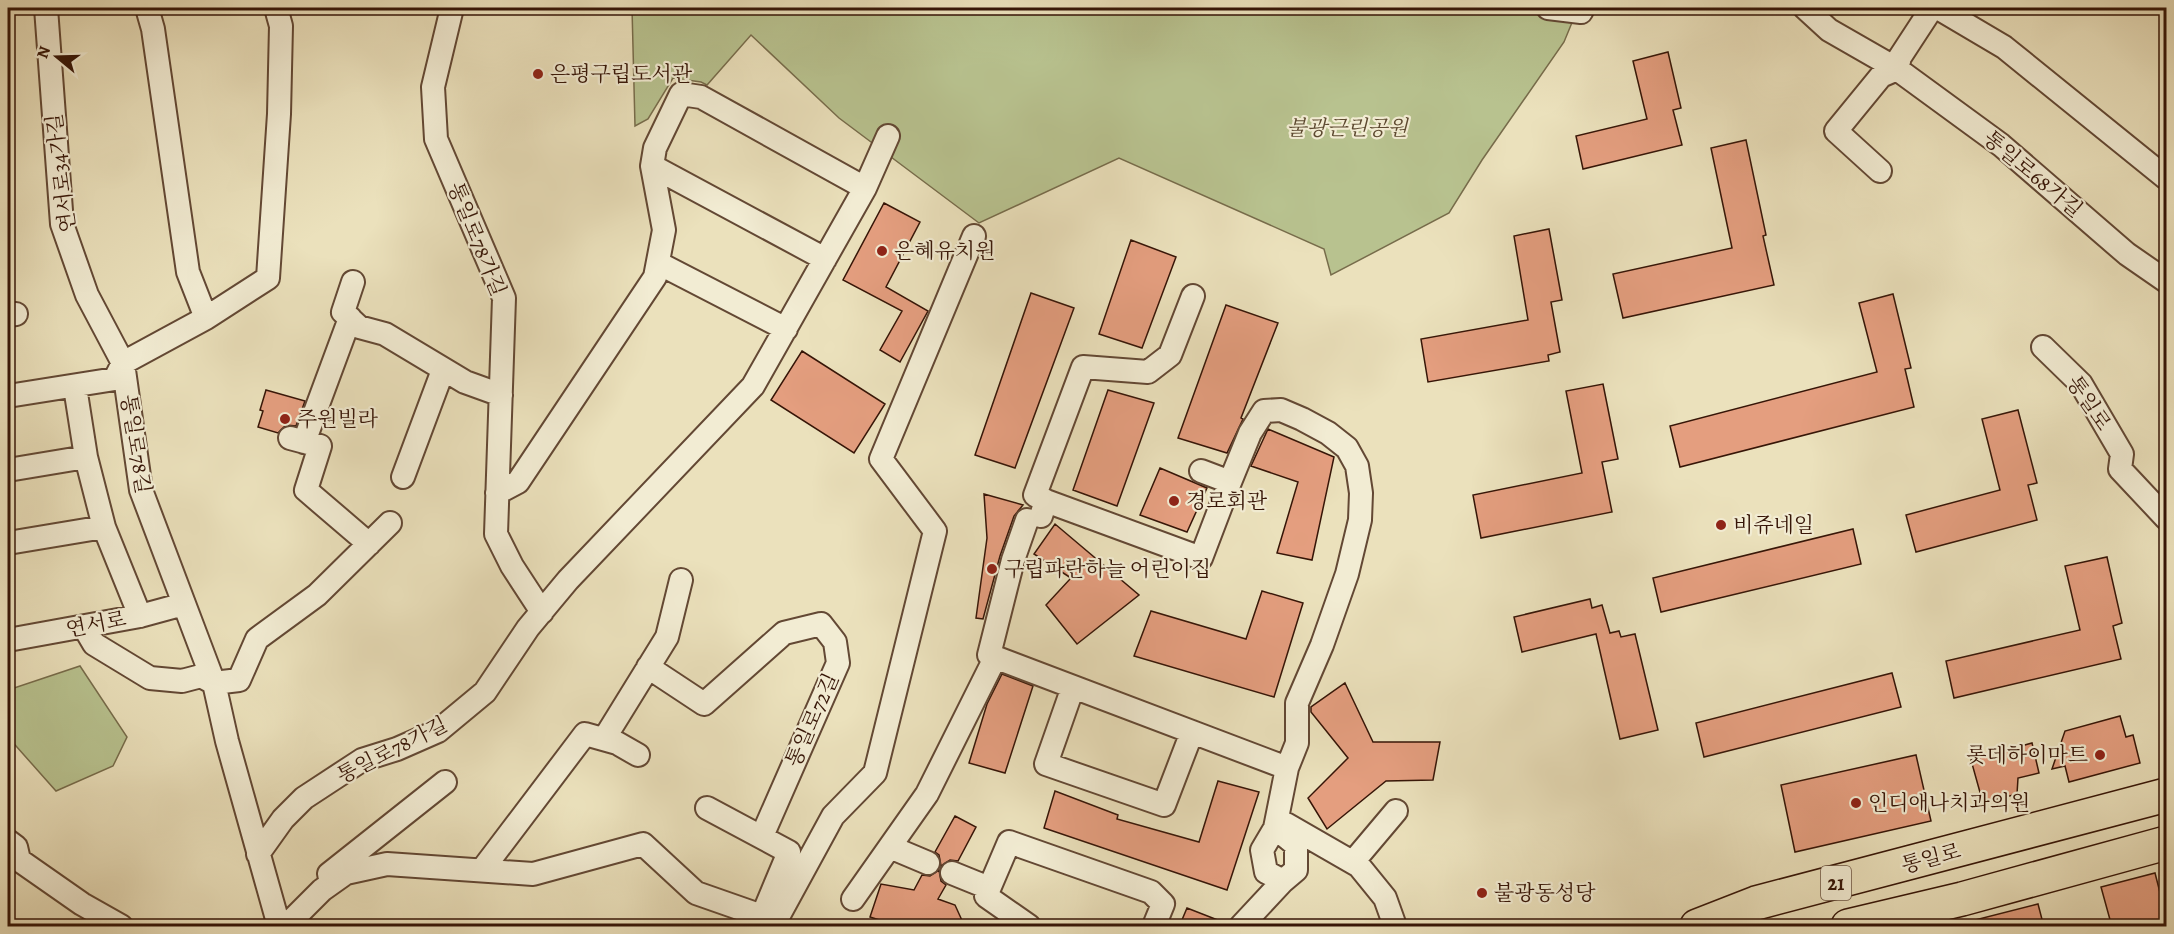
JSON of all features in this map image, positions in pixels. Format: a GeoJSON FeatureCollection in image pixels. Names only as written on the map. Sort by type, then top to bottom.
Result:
{"type":"FeatureCollection","features":[{"type":"Feature","properties":{"kind":"main road","name":"통일로"},"geometry":{"type":"LineString","coordinates":[[1697,927],[1756,903],[2166,795]]}},
{"type":"Feature","properties":{"kind":"main road","name":"21"},"geometry":{"type":"LineString","coordinates":[[1848,927],[1962,899],[2166,843]]}},
{"type":"Feature","properties":{"kind":"street","name":"연서로34가길"},"geometry":{"type":"LineString","coordinates":[[45,8],[62,224],[87,295],[123,363]]}},
{"type":"Feature","properties":{"kind":"street"},"geometry":{"type":"LineString","coordinates":[[147,8],[153,29],[188,272],[206,318]]}},
{"type":"Feature","properties":{"kind":"street"},"geometry":{"type":"LineString","coordinates":[[8,396],[115,379],[123,363],[206,318],[268,278],[279,114],[281,26],[276,8]]}},
{"type":"Feature","properties":{"kind":"street","name":"통일로78가길"},"geometry":{"type":"LineString","coordinates":[[452,8],[434,87],[436,139],[504,298],[496,534],[512,566],[542,612]]}},
{"type":"Feature","properties":{"kind":"street"},"geometry":{"type":"LineString","coordinates":[[1548,8],[1581,12],[1583,8]]}},
{"type":"Feature","properties":{"kind":"street","name":"통일로68가길"},"geometry":{"type":"LineString","coordinates":[[1805,8],[1829,30],[1897,69],[2001,145],[2127,254],[2166,281]]}},
{"type":"Feature","properties":{"kind":"street"},"geometry":{"type":"LineString","coordinates":[[1880,171],[1836,131],[1881,76],[1897,69],[1900,57],[1932,8]]}},
{"type":"Feature","properties":{"kind":"street"},"geometry":{"type":"LineString","coordinates":[[1938,8],[2004,47],[2166,178]]}},
{"type":"Feature","properties":{"kind":"street"},"geometry":{"type":"LineString","coordinates":[[497,493],[518,482],[655,277],[664,230],[652,166],[654,148],[681,94],[701,97],[865,188]]}},
{"type":"Feature","properties":{"kind":"street","name":"통일로78가길"},"geometry":{"type":"LineString","coordinates":[[258,854],[283,819],[304,798],[362,760],[397,749],[438,731],[485,692],[528,628],[568,580],[753,386],[865,188],[888,136]]}},
{"type":"Feature","properties":{"kind":"street"},"geometry":{"type":"LineString","coordinates":[[652,166],[825,259]]}},
{"type":"Feature","properties":{"kind":"street"},"geometry":{"type":"LineString","coordinates":[[770,926],[779,915],[833,816],[875,773],[935,531],[881,459],[974,236]]}},
{"type":"Feature","properties":{"kind":"street"},"geometry":{"type":"LineString","coordinates":[[657,263],[786,328]]}},
{"type":"Feature","properties":{"kind":"street"},"geometry":{"type":"LineString","coordinates":[[353,282],[343,312],[358,327],[385,334],[465,382],[501,395]]}},
{"type":"Feature","properties":{"kind":"street"},"geometry":{"type":"LineString","coordinates":[[1193,296],[1170,355],[1148,372],[1083,367],[1035,495],[1201,558],[1250,434],[1264,411],[1281,410],[1328,433],[1347,448],[1357,466],[1361,493],[1360,520],[1347,574],[1323,645],[1297,703],[1297,743],[1287,768],[1275,828],[1262,850],[1266,872],[1283,880]]}},
{"type":"Feature","properties":{"kind":"street"},"geometry":{"type":"LineString","coordinates":[[350,318],[297,440],[320,446],[306,490],[369,544]]}},
{"type":"Feature","properties":{"kind":"street","name":"통일로"},"geometry":{"type":"LineString","coordinates":[[2043,347],[2081,384],[2122,454],[2120,469],[2166,518]]}},
{"type":"Feature","properties":{"kind":"street","name":"통일로78길"},"geometry":{"type":"LineString","coordinates":[[123,363],[141,489],[214,682],[227,741],[258,854],[281,923]]}},
{"type":"Feature","properties":{"kind":"street"},"geometry":{"type":"LineString","coordinates":[[403,477],[443,370]]}},
{"type":"Feature","properties":{"kind":"street"},"geometry":{"type":"LineString","coordinates":[[75,387],[86,457],[104,527],[140,616]]}},
{"type":"Feature","properties":{"kind":"street"},"geometry":{"type":"LineString","coordinates":[[8,470],[86,457]]}},
{"type":"Feature","properties":{"kind":"street"},"geometry":{"type":"LineString","coordinates":[[1201,471],[1230,482]]}},
{"type":"Feature","properties":{"kind":"street"},"geometry":{"type":"LineString","coordinates":[[1030,548],[1046,501]]}},
{"type":"Feature","properties":{"kind":"street"},"geometry":{"type":"LineString","coordinates":[[1027,519],[1013,560],[989,655],[1287,768]]}},
{"type":"Feature","properties":{"kind":"street"},"geometry":{"type":"LineString","coordinates":[[84,627],[94,644],[150,678],[182,681],[201,676],[214,682],[239,680],[257,639],[317,596],[390,523]]}},
{"type":"Feature","properties":{"kind":"street"},"geometry":{"type":"LineString","coordinates":[[8,543],[104,527]]}},
{"type":"Feature","properties":{"kind":"street"},"geometry":{"type":"LineString","coordinates":[[604,739],[667,637],[681,580]]}},
{"type":"Feature","properties":{"kind":"street","name":"연서로"},"geometry":{"type":"LineString","coordinates":[[8,640],[140,616],[184,604]]}},
{"type":"Feature","properties":{"kind":"street","name":"통일로72길"},"geometry":{"type":"LineString","coordinates":[[648,667],[704,704],[784,633],[821,624],[835,642],[838,663],[762,836]]}},
{"type":"Feature","properties":{"kind":"street"},"geometry":{"type":"LineString","coordinates":[[853,899],[927,794],[995,658]]}},
{"type":"Feature","properties":{"kind":"street"},"geometry":{"type":"LineString","coordinates":[[1073,687],[1046,764],[1164,805],[1192,732]]}},
{"type":"Feature","properties":{"kind":"street"},"geometry":{"type":"LineString","coordinates":[[482,870],[585,734],[618,743],[638,755]]}},
{"type":"Feature","properties":{"kind":"street"},"geometry":{"type":"LineString","coordinates":[[281,923],[446,782]]}},
{"type":"Feature","properties":{"kind":"street"},"geometry":{"type":"LineString","coordinates":[[707,808],[789,852],[766,908],[770,926]]}},
{"type":"Feature","properties":{"kind":"street"},"geometry":{"type":"LineString","coordinates":[[1353,862],[1396,811]]}},
{"type":"Feature","properties":{"kind":"street"},"geometry":{"type":"LineString","coordinates":[[1275,828],[1286,824],[1359,866],[1385,898],[1395,927]]}},
{"type":"Feature","properties":{"kind":"street"},"geometry":{"type":"LineString","coordinates":[[1241,927],[1283,880],[1296,870],[1296,845],[1275,828]]}},
{"type":"Feature","properties":{"kind":"street"},"geometry":{"type":"LineString","coordinates":[[1029,927],[986,896],[1009,842],[1151,892],[1163,904],[1154,927]]}},
{"type":"Feature","properties":{"kind":"street"},"geometry":{"type":"LineString","coordinates":[[281,923],[346,873],[387,864],[533,874],[643,844],[696,893],[756,914],[770,926]]}},
{"type":"Feature","properties":{"kind":"street"},"geometry":{"type":"LineString","coordinates":[[890,847],[928,864]]}},
{"type":"Feature","properties":{"kind":"street"},"geometry":{"type":"LineString","coordinates":[[11,853],[82,904],[121,927]]}},
{"type":"Feature","properties":{"kind":"street"},"geometry":{"type":"LineString","coordinates":[[952,873],[989,888]]}},
{"type":"Feature","properties":{"kind":"green space","name":"불광근린공원"},"geometry":{"type":"Polygon","coordinates":[[[632,8],[1578,8],[1564,42],[1482,160],[1449,213],[1331,275],[1324,249],[1119,158],[979,223],[839,118],[751,35],[707,85],[673,78],[648,119],[635,126],[632,8]]]}},
{"type":"Feature","properties":{"kind":"green space"},"geometry":{"type":"Polygon","coordinates":[[[80,666],[127,737],[113,766],[56,791],[8,737],[8,690],[80,666]]]}},
{"type":"Feature","properties":{"kind":"building"},"geometry":{"type":"Polygon","coordinates":[[[1668,52],[1681,108],[1673,110],[1682,145],[1583,169],[1576,136],[1647,119],[1633,61],[1668,52]]]}},
{"type":"Feature","properties":{"kind":"building"},"geometry":{"type":"Polygon","coordinates":[[[1746,140],[1774,285],[1623,318],[1613,274],[1732,248],[1711,148],[1746,140]]]}},
{"type":"Feature","properties":{"kind":"building","name":"은혜유치원"},"geometry":{"type":"Polygon","coordinates":[[[884,203],[920,222],[886,287],[928,311],[900,362],[880,350],[902,311],[843,280],[884,203]]]}},
{"type":"Feature","properties":{"kind":"building"},"geometry":{"type":"Polygon","coordinates":[[[1549,229],[1562,300],[1551,302],[1560,352],[1548,355],[1549,361],[1428,382],[1421,339],[1528,320],[1514,236],[1549,229]]]}},
{"type":"Feature","properties":{"kind":"building"},"geometry":{"type":"Polygon","coordinates":[[[1131,240],[1176,257],[1142,348],[1099,334],[1131,240]]]}},
{"type":"Feature","properties":{"kind":"building"},"geometry":{"type":"Polygon","coordinates":[[[1031,293],[1074,308],[1015,468],[975,455],[1031,293]]]}},
{"type":"Feature","properties":{"kind":"building"},"geometry":{"type":"Polygon","coordinates":[[[1893,294],[1911,368],[1905,369],[1914,407],[1680,467],[1670,426],[1877,372],[1859,303],[1893,294]]]}},
{"type":"Feature","properties":{"kind":"building"},"geometry":{"type":"Polygon","coordinates":[[[1226,305],[1278,323],[1241,418],[1243,419],[1227,453],[1178,438],[1226,305]]]}},
{"type":"Feature","properties":{"kind":"building"},"geometry":{"type":"Polygon","coordinates":[[[802,351],[885,404],[854,453],[771,400],[802,351]]]}},
{"type":"Feature","properties":{"kind":"building"},"geometry":{"type":"Polygon","coordinates":[[[1603,384],[1618,459],[1602,462],[1612,512],[1481,538],[1473,495],[1582,473],[1566,391],[1603,384]]]}},
{"type":"Feature","properties":{"kind":"building","name":"주원빌라"},"geometry":{"type":"Polygon","coordinates":[[[266,390],[305,401],[296,426],[286,425],[278,433],[258,427],[266,390]]]}},
{"type":"Feature","properties":{"kind":"building"},"geometry":{"type":"Polygon","coordinates":[[[1108,390],[1154,403],[1117,506],[1073,490],[1108,390]]]}},
{"type":"Feature","properties":{"kind":"building"},"geometry":{"type":"Polygon","coordinates":[[[2018,410],[2037,483],[2028,485],[2037,520],[1916,552],[1906,515],[2000,490],[1982,419],[2018,410]]]}},
{"type":"Feature","properties":{"kind":"building"},"geometry":{"type":"Polygon","coordinates":[[[1268,429],[1334,457],[1312,560],[1277,553],[1298,482],[1251,466],[1268,429]]]}},
{"type":"Feature","properties":{"kind":"building","name":"경로회관"},"geometry":{"type":"Polygon","coordinates":[[[1160,468],[1207,488],[1187,532],[1140,515],[1160,468]]]}},
{"type":"Feature","properties":{"kind":"building","name":"구립파란하늘 어린이집"},"geometry":{"type":"Polygon","coordinates":[[[984,494],[1023,505],[1014,516],[1000,556],[983,619],[976,618],[987,538],[984,494]]]}},
{"type":"Feature","properties":{"kind":"building"},"geometry":{"type":"Polygon","coordinates":[[[1055,524],[1139,595],[1077,644],[1046,605],[1071,578],[1034,554],[1055,524]]]}},
{"type":"Feature","properties":{"kind":"building"},"geometry":{"type":"Polygon","coordinates":[[[1853,529],[1861,564],[1661,612],[1653,578],[1853,529]]]}},
{"type":"Feature","properties":{"kind":"building"},"geometry":{"type":"Polygon","coordinates":[[[2107,557],[2122,623],[2113,626],[2121,659],[1954,698],[1946,661],[2080,630],[2065,566],[2107,557]]]}},
{"type":"Feature","properties":{"kind":"building"},"geometry":{"type":"Polygon","coordinates":[[[1262,591],[1303,603],[1274,697],[1134,656],[1151,611],[1246,639],[1262,591]]]}},
{"type":"Feature","properties":{"kind":"building"},"geometry":{"type":"Polygon","coordinates":[[[1590,599],[1592,608],[1602,605],[1610,633],[1619,631],[1621,637],[1635,634],[1658,730],[1620,739],[1596,634],[1522,652],[1514,617],[1590,599]]]}},
{"type":"Feature","properties":{"kind":"building"},"geometry":{"type":"Polygon","coordinates":[[[1892,673],[1901,707],[1704,757],[1696,723],[1892,673]]]}},
{"type":"Feature","properties":{"kind":"building"},"geometry":{"type":"Polygon","coordinates":[[[1002,674],[1033,686],[1005,773],[969,763],[987,704],[1002,674]]]}},
{"type":"Feature","properties":{"kind":"building"},"geometry":{"type":"Polygon","coordinates":[[[1345,683],[1373,742],[1440,742],[1433,780],[1386,781],[1327,829],[1308,798],[1348,758],[1311,712],[1311,707],[1345,683]]]}},
{"type":"Feature","properties":{"kind":"building","name":"롯데하이마트"},"geometry":{"type":"Polygon","coordinates":[[[2120,716],[2126,737],[2133,735],[2140,763],[2069,782],[2065,766],[2052,769],[2065,731],[2120,716]]]}},
{"type":"Feature","properties":{"kind":"building"},"geometry":{"type":"Polygon","coordinates":[[[2032,743],[2039,773],[2018,778],[2017,794],[1983,803],[1971,760],[2032,743]]]}},
{"type":"Feature","properties":{"kind":"building","name":"인디애나치과의원"},"geometry":{"type":"Polygon","coordinates":[[[1916,755],[1931,821],[1795,852],[1781,785],[1916,755]]]}},
{"type":"Feature","properties":{"kind":"building"},"geometry":{"type":"Polygon","coordinates":[[[1218,781],[1259,792],[1227,890],[1044,828],[1055,791],[1118,815],[1117,819],[1199,842],[1218,781]]]}},
{"type":"Feature","properties":{"kind":"building"},"geometry":{"type":"Polygon","coordinates":[[[955,816],[976,827],[958,861],[950,860],[941,866],[939,855],[935,852],[955,816]]]}},
{"type":"Feature","properties":{"kind":"building"},"geometry":{"type":"Polygon","coordinates":[[[939,870],[941,881],[946,885],[938,899],[955,905],[965,927],[901,927],[870,917],[881,884],[914,890],[922,875],[930,876],[939,870]]]}},
{"type":"Feature","properties":{"kind":"building"},"geometry":{"type":"Polygon","coordinates":[[[2155,873],[2166,916],[2166,927],[2112,927],[2101,887],[2155,873]]]}},
{"type":"Feature","properties":{"kind":"building"},"geometry":{"type":"Polygon","coordinates":[[[2038,904],[2044,927],[1972,927],[1971,921],[2038,904]]]}},
{"type":"Feature","properties":{"kind":"building"},"geometry":{"type":"Polygon","coordinates":[[[1187,908],[1228,924],[1228,927],[1179,927],[1187,908]]]}},
{"type":"Feature","properties":{"kind":"place","name":"은평구립도서관"},"geometry":{"type":"Point","coordinates":[538,74]}},
{"type":"Feature","properties":{"kind":"place","name":"은혜유치원"},"geometry":{"type":"Point","coordinates":[882,251]}},
{"type":"Feature","properties":{"kind":"place","name":"주원빌라"},"geometry":{"type":"Point","coordinates":[285,419]}},
{"type":"Feature","properties":{"kind":"place","name":"경로회관"},"geometry":{"type":"Point","coordinates":[1174,501]}},
{"type":"Feature","properties":{"kind":"place","name":"비쥬네일"},"geometry":{"type":"Point","coordinates":[1721,525]}},
{"type":"Feature","properties":{"kind":"place","name":"구립파란하늘 어린이집"},"geometry":{"type":"Point","coordinates":[992,569]}},
{"type":"Feature","properties":{"kind":"place","name":"롯데하이마트"},"geometry":{"type":"Point","coordinates":[2100,755]}},
{"type":"Feature","properties":{"kind":"place","name":"인디애나치과의원"},"geometry":{"type":"Point","coordinates":[1856,803]}},
{"type":"Feature","properties":{"kind":"place","name":"불광동성당"},"geometry":{"type":"Point","coordinates":[1482,893]}}]}
